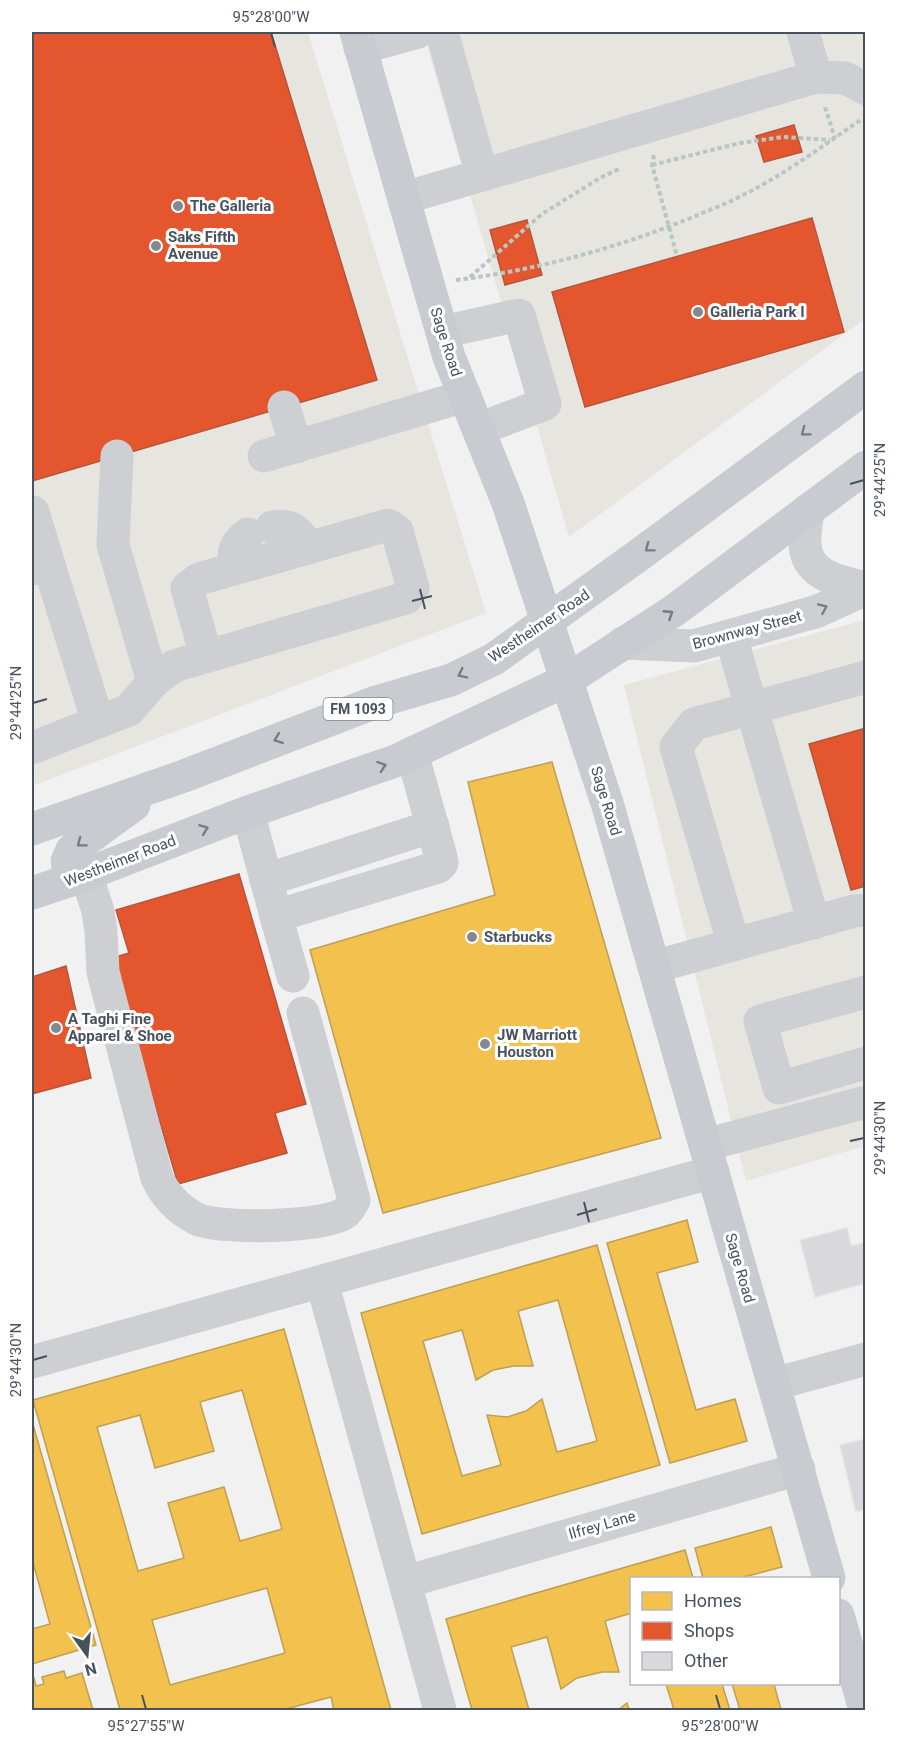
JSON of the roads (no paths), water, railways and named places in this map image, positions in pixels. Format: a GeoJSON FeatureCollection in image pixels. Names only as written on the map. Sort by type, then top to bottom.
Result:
{"type":"FeatureCollection","features":[{"type":"Feature","properties":{"kind":"main road","name":"Sage Road"},"geometry":{"type":"LineString","coordinates":[[358,40],[449,357],[508,503],[607,803],[799,1469],[828,1577]]}},
{"type":"Feature","properties":{"kind":"main road","name":"Westheimer Road"},"geometry":{"type":"LineString","coordinates":[[32,830],[162,784],[376,702],[451,680],[494,659],[866,387]]}},
{"type":"Feature","properties":{"kind":"main road","name":"Westheimer Road"},"geometry":{"type":"LineString","coordinates":[[32,893],[248,812],[398,760],[567,680],[675,610],[866,467]]}},
{"type":"Feature","properties":{"kind":"main road"},"geometry":{"type":"LineString","coordinates":[[78,877],[67,858],[72,850],[162,784]]}},
{"type":"Feature","properties":{"kind":"main road"},"geometry":{"type":"LineString","coordinates":[[840,1622],[865,1710]]}},
{"type":"Feature","properties":{"kind":"street"},"geometry":{"type":"LineString","coordinates":[[358,40],[418,32]]}},
{"type":"Feature","properties":{"kind":"street"},"geometry":{"type":"LineString","coordinates":[[442,32],[483,175]]}},
{"type":"Feature","properties":{"kind":"street"},"geometry":{"type":"LineString","coordinates":[[803,32],[816,77]]}},
{"type":"Feature","properties":{"kind":"street"},"geometry":{"type":"LineString","coordinates":[[404,198],[816,77],[845,78],[866,89]]}},
{"type":"Feature","properties":{"kind":"street"},"geometry":{"type":"LineString","coordinates":[[442,332],[519,315],[544,404],[479,429]]}},
{"type":"Feature","properties":{"kind":"street"},"geometry":{"type":"LineString","coordinates":[[264,456],[465,396]]}},
{"type":"Feature","properties":{"kind":"street"},"geometry":{"type":"LineString","coordinates":[[284,407],[296,447]]}},
{"type":"Feature","properties":{"kind":"street"},"geometry":{"type":"LineString","coordinates":[[117,456],[113,545],[153,682]]}},
{"type":"Feature","properties":{"kind":"street","name":"Brownway Street"},"geometry":{"type":"LineString","coordinates":[[808,510],[804,546],[813,567],[833,580],[866,589]]}},
{"type":"Feature","properties":{"kind":"street"},"geometry":{"type":"LineString","coordinates":[[32,513],[40,567],[99,722]]}},
{"type":"Feature","properties":{"kind":"street"},"geometry":{"type":"LineString","coordinates":[[236,568],[232,555],[238,541],[260,530],[286,525],[291,527],[309,548]]}},
{"type":"Feature","properties":{"kind":"street"},"geometry":{"type":"LineString","coordinates":[[32,748],[129,710],[153,682],[174,666],[406,598],[413,588],[397,531],[388,525],[199,579],[187,588],[206,656]]}},
{"type":"Feature","properties":{"kind":"street","name":"Brownway Street"},"geometry":{"type":"LineString","coordinates":[[623,643],[694,646],[818,611],[866,589]]}},
{"type":"Feature","properties":{"kind":"street"},"geometry":{"type":"LineString","coordinates":[[731,637],[814,922]]}},
{"type":"Feature","properties":{"kind":"street"},"geometry":{"type":"LineString","coordinates":[[734,945],[676,747],[694,724],[866,677]]}},
{"type":"Feature","properties":{"kind":"street"},"geometry":{"type":"LineString","coordinates":[[276,916],[438,867],[442,863],[412,753]]}},
{"type":"Feature","properties":{"kind":"street"},"geometry":{"type":"LineString","coordinates":[[248,812],[293,975]]}},
{"type":"Feature","properties":{"kind":"street"},"geometry":{"type":"LineString","coordinates":[[266,880],[433,826]]}},
{"type":"Feature","properties":{"kind":"street"},"geometry":{"type":"LineString","coordinates":[[78,877],[98,911],[103,972],[157,1178],[164,1193],[196,1220],[227,1226],[263,1226],[306,1222],[346,1213],[354,1200],[303,1013]]}},
{"type":"Feature","properties":{"kind":"street"},"geometry":{"type":"LineString","coordinates":[[654,967],[854,911],[866,910]]}},
{"type":"Feature","properties":{"kind":"street"},"geometry":{"type":"LineString","coordinates":[[866,992],[760,1021],[779,1088],[866,1063]]}},
{"type":"Feature","properties":{"kind":"street"},"geometry":{"type":"LineString","coordinates":[[32,1362],[322,1282],[709,1159],[866,1102]]}},
{"type":"Feature","properties":{"kind":"street"},"geometry":{"type":"LineString","coordinates":[[322,1282],[440,1710]]}},
{"type":"Feature","properties":{"kind":"street"},"geometry":{"type":"LineString","coordinates":[[774,1384],[866,1359]]}},
{"type":"Feature","properties":{"kind":"street","name":"Ilfrey Lane"},"geometry":{"type":"LineString","coordinates":[[405,1582],[799,1469]]}},
{"type":"Feature","properties":{"kind":"place","name":"The Galleria"},"geometry":{"type":"Point","coordinates":[178,206]}},
{"type":"Feature","properties":{"kind":"place","name":"Saks Fifth Avenue"},"geometry":{"type":"Point","coordinates":[156,246]}},
{"type":"Feature","properties":{"kind":"place","name":"Galleria Park I"},"geometry":{"type":"Point","coordinates":[698,312]}},
{"type":"Feature","properties":{"kind":"place","name":"Starbucks"},"geometry":{"type":"Point","coordinates":[472,937]}},
{"type":"Feature","properties":{"kind":"place","name":"A Taghi Fine Apparel & Shoe"},"geometry":{"type":"Point","coordinates":[56,1028]}},
{"type":"Feature","properties":{"kind":"place","name":"JW Marriott Houston"},"geometry":{"type":"Point","coordinates":[485,1044]}}]}
